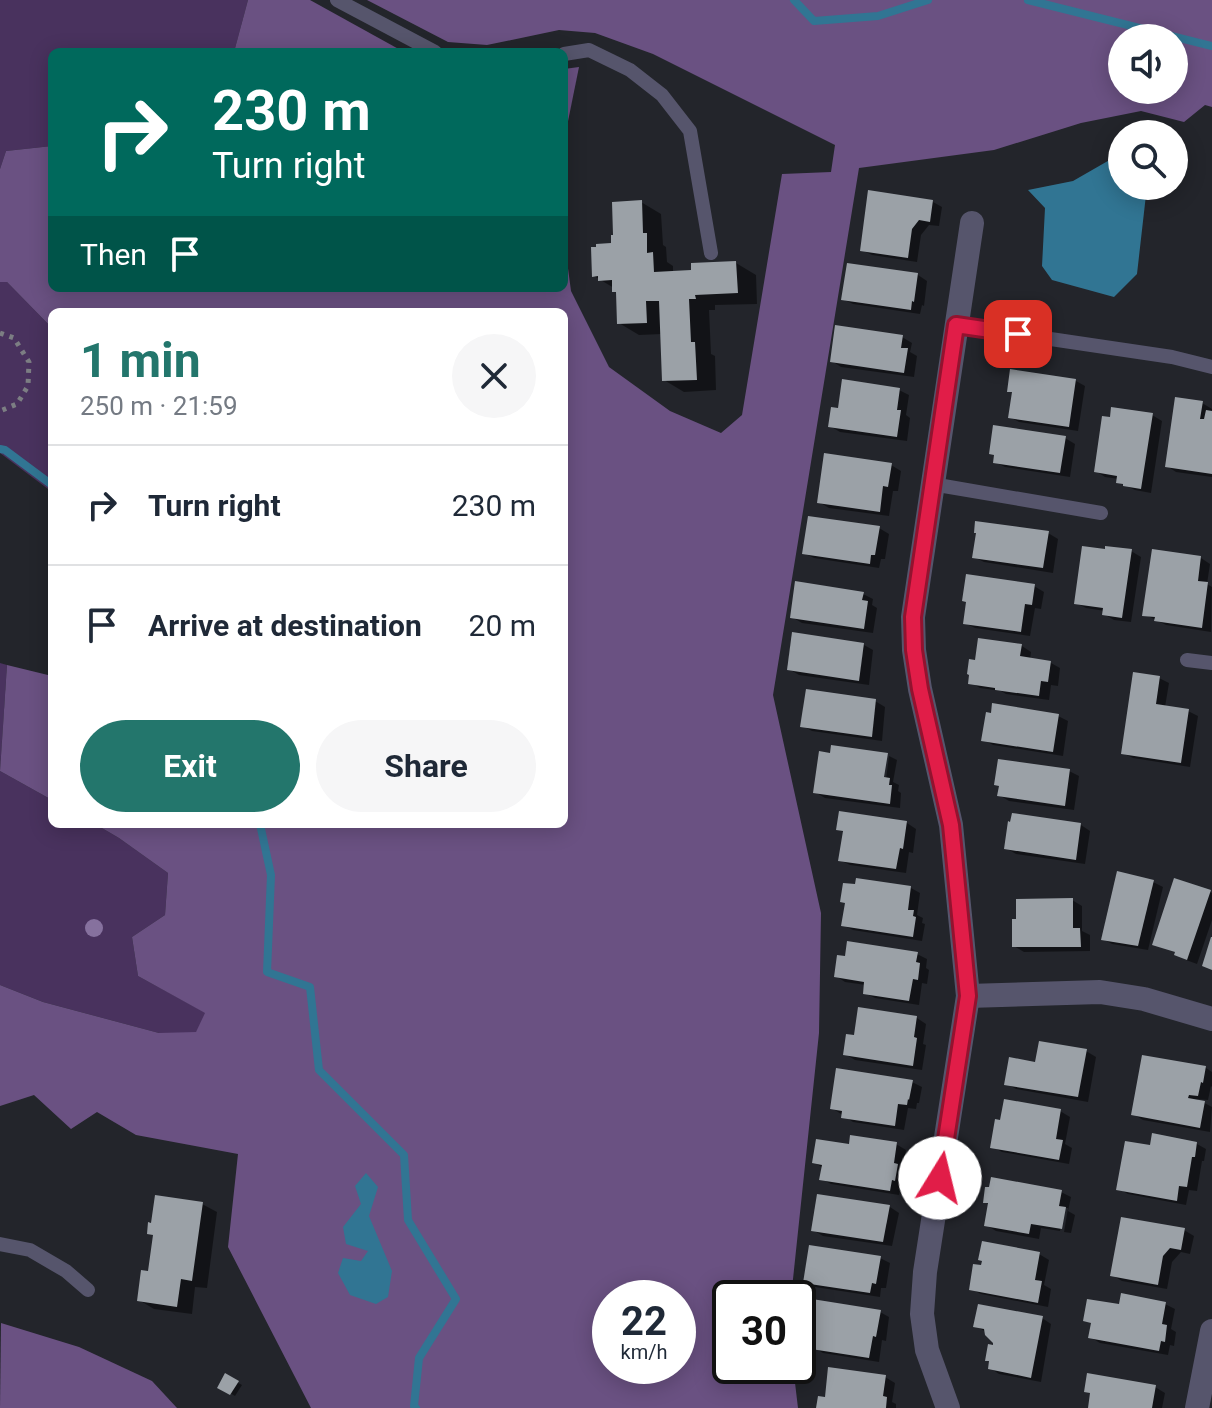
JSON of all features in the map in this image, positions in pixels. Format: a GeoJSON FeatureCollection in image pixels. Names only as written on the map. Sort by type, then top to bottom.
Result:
{"type":"FeatureCollection","features":[{"type":"Feature","properties":{"kind":"street"},"geometry":{"type":"LineString","coordinates":[[948,1408],[927,1350],[922,1314],[925,1272],[968,996],[951,825],[920,689],[913,617],[972,223]]}},
{"type":"Feature","properties":{"kind":"street"},"geometry":{"type":"LineString","coordinates":[[968,996],[1100,992],[1144,999],[1212,1019]]}},
{"type":"Feature","properties":{"kind":"street"},"geometry":{"type":"LineString","coordinates":[[1197,1408],[1212,1331]]}},
{"type":"Feature","properties":{"kind":"lane"},"geometry":{"type":"LineString","coordinates":[[337,0],[427,48]]}},
{"type":"Feature","properties":{"kind":"lane"},"geometry":{"type":"LineString","coordinates":[[568,53],[589,50],[630,70],[662,95],[690,131],[711,253]]}},
{"type":"Feature","properties":{"kind":"lane"},"geometry":{"type":"LineString","coordinates":[[956,325],[1172,357],[1212,367]]}},
{"type":"Feature","properties":{"kind":"lane"},"geometry":{"type":"LineString","coordinates":[[932,484],[1101,513]]}},
{"type":"Feature","properties":{"kind":"lane"},"geometry":{"type":"LineString","coordinates":[[1187,660],[1212,663]]}},
{"type":"Feature","properties":{"kind":"lane"},"geometry":{"type":"LineString","coordinates":[[0,1244],[30,1250],[66,1271],[88,1290]]}},
{"type":"Feature","properties":{"kind":"path"},"geometry":{"type":"LineString","coordinates":[[0,333],[14,338],[29,362],[28,386],[17,404],[0,411]]}},
{"type":"Feature","properties":{"kind":"shaded area"},"geometry":{"type":"Polygon","coordinates":[[[0,0],[248,0],[235,48],[48,48],[48,146],[6,151],[0,169],[0,0]]]}},
{"type":"Feature","properties":{"kind":"shaded area"},"geometry":{"type":"Polygon","coordinates":[[[248,0],[310,0],[397,48],[235,48],[248,0]]]}},
{"type":"Feature","properties":{"kind":"shaded area"},"geometry":{"type":"Polygon","coordinates":[[[367,0],[1212,0],[1212,107],[1205,105],[1186,120],[1141,111],[1081,123],[994,150],[859,168],[773,695],[821,913],[819,1033],[793,1280],[712,1280],[712,1384],[795,1384],[798,1408],[311,1408],[228,1247],[238,1154],[136,1135],[97,1112],[71,1129],[34,1095],[0,1106],[0,985],[43,1002],[159,1033],[196,1032],[205,1013],[138,976],[132,937],[165,915],[168,873],[102,828],[568,828],[568,308],[48,308],[48,324],[7,282],[0,282],[0,169],[6,151],[48,146],[48,292],[568,292],[568,268],[571,291],[609,367],[670,411],[721,433],[742,415],[782,174],[831,172],[835,145],[653,54],[595,33],[559,30],[487,45],[448,42],[367,0]]]}},
{"type":"Feature","properties":{"kind":"shaded area"},"geometry":{"type":"Polygon","coordinates":[[[579,67],[568,121],[568,68],[579,67]]]}},
{"type":"Feature","properties":{"kind":"shaded area"},"geometry":{"type":"Polygon","coordinates":[[[0,282],[7,282],[48,324],[48,489],[0,453],[0,282]]]}},
{"type":"Feature","properties":{"kind":"shaded area"},"geometry":{"type":"Polygon","coordinates":[[[0,663],[7,665],[0,771],[0,663]]]}},
{"type":"Feature","properties":{"kind":"shaded area"},"geometry":{"type":"Polygon","coordinates":[[[7,665],[48,675],[48,798],[0,771],[7,665]]]}},
{"type":"Feature","properties":{"kind":"shaded area"},"geometry":{"type":"Polygon","coordinates":[[[0,771],[48,798],[48,828],[102,828],[168,873],[165,915],[132,937],[138,976],[206,1013],[196,1033],[159,1033],[43,1002],[0,985],[0,771]]]}},
{"type":"Feature","properties":{"kind":"shaded area"},"geometry":{"type":"Polygon","coordinates":[[[1,1323],[79,1347],[152,1381],[177,1408],[0,1408],[1,1323]]]}},
{"type":"Feature","properties":{"kind":"water"},"geometry":{"type":"Polygon","coordinates":[[[1108,161],[1108,200],[1145,200],[1137,274],[1114,297],[1052,280],[1042,266],[1045,208],[1028,190],[1073,181],[1108,161]]]}},
{"type":"Feature","properties":{"kind":"water"},"geometry":{"type":"Polygon","coordinates":[[[366,1173],[378,1187],[369,1216],[392,1271],[388,1297],[376,1304],[350,1295],[338,1273],[343,1258],[361,1261],[368,1251],[346,1244],[343,1227],[361,1204],[355,1186],[366,1173]]]}},
{"type":"Feature","properties":{"kind":"building"},"geometry":{"type":"Polygon","coordinates":[[[868,190],[933,200],[930,222],[919,220],[912,229],[908,258],[860,251],[868,190]]]}},
{"type":"Feature","properties":{"kind":"building"},"geometry":{"type":"Polygon","coordinates":[[[642,200],[643,233],[647,233],[647,253],[653,252],[654,272],[691,270],[691,263],[736,261],[738,293],[695,295],[696,299],[689,299],[697,380],[662,381],[659,301],[646,301],[647,323],[617,324],[616,292],[612,292],[612,280],[598,281],[598,276],[592,277],[591,247],[611,243],[612,202],[642,200]]]}},
{"type":"Feature","properties":{"kind":"building"},"geometry":{"type":"Polygon","coordinates":[[[847,263],[918,273],[911,310],[841,300],[847,263]]]}},
{"type":"Feature","properties":{"kind":"building"},"geometry":{"type":"Polygon","coordinates":[[[835,325],[903,335],[901,348],[908,348],[904,373],[830,362],[835,325]]]}},
{"type":"Feature","properties":{"kind":"building"},"geometry":{"type":"Polygon","coordinates":[[[1010,369],[1076,379],[1069,427],[1008,418],[1012,392],[1007,392],[1010,369]]]}},
{"type":"Feature","properties":{"kind":"building"},"geometry":{"type":"Polygon","coordinates":[[[842,379],[900,388],[897,437],[828,427],[831,407],[838,408],[842,379]]]}},
{"type":"Feature","properties":{"kind":"building"},"geometry":{"type":"Polygon","coordinates":[[[1175,397],[1203,401],[1200,419],[1204,419],[1206,410],[1212,411],[1212,474],[1165,467],[1175,397]]]}},
{"type":"Feature","properties":{"kind":"building"},"geometry":{"type":"Polygon","coordinates":[[[1111,407],[1153,413],[1141,489],[1116,483],[1117,476],[1094,472],[1102,416],[1110,417],[1111,407]]]}},
{"type":"Feature","properties":{"kind":"building"},"geometry":{"type":"Polygon","coordinates":[[[993,425],[1066,436],[1060,473],[993,463],[994,455],[989,454],[993,425]]]}},
{"type":"Feature","properties":{"kind":"building"},"geometry":{"type":"Polygon","coordinates":[[[824,453],[892,463],[888,487],[883,486],[880,512],[817,503],[824,453]]]}},
{"type":"Feature","properties":{"kind":"building"},"geometry":{"type":"Polygon","coordinates":[[[808,516],[880,526],[875,555],[871,555],[870,564],[802,554],[808,516]]]}},
{"type":"Feature","properties":{"kind":"building"},"geometry":{"type":"Polygon","coordinates":[[[975,521],[1049,531],[1043,568],[972,558],[975,521]]]}},
{"type":"Feature","properties":{"kind":"building"},"geometry":{"type":"Polygon","coordinates":[[[1082,546],[1132,549],[1122,618],[1102,615],[1103,608],[1074,604],[1082,546]]]}},
{"type":"Feature","properties":{"kind":"building"},"geometry":{"type":"Polygon","coordinates":[[[1152,549],[1201,556],[1198,581],[1208,582],[1202,628],[1154,621],[1155,617],[1142,616],[1152,549]]]}},
{"type":"Feature","properties":{"kind":"building"},"geometry":{"type":"Polygon","coordinates":[[[966,574],[1035,584],[1032,605],[1025,604],[1021,632],[963,624],[966,574]]]}},
{"type":"Feature","properties":{"kind":"building"},"geometry":{"type":"Polygon","coordinates":[[[795,581],[864,592],[862,600],[868,601],[864,629],[790,618],[795,581]]]}},
{"type":"Feature","properties":{"kind":"building"},"geometry":{"type":"Polygon","coordinates":[[[792,632],[864,643],[859,681],[787,670],[792,632]]]}},
{"type":"Feature","properties":{"kind":"building"},"geometry":{"type":"Polygon","coordinates":[[[978,638],[1022,644],[1020,656],[1051,661],[1048,682],[1041,681],[1039,696],[968,684],[969,659],[975,660],[978,638]]]}},
{"type":"Feature","properties":{"kind":"building"},"geometry":{"type":"Polygon","coordinates":[[[1133,672],[1160,676],[1156,704],[1189,709],[1181,763],[1121,754],[1133,672]]]}},
{"type":"Feature","properties":{"kind":"building"},"geometry":{"type":"Polygon","coordinates":[[[806,689],[876,699],[872,737],[800,727],[806,689]]]}},
{"type":"Feature","properties":{"kind":"building"},"geometry":{"type":"Polygon","coordinates":[[[992,703],[1059,714],[1053,752],[981,741],[986,712],[991,713],[992,703]]]}},
{"type":"Feature","properties":{"kind":"building"},"geometry":{"type":"Polygon","coordinates":[[[831,745],[888,753],[884,777],[890,778],[889,785],[892,785],[890,804],[813,793],[819,751],[830,753],[831,745]]]}},
{"type":"Feature","properties":{"kind":"building"},"geometry":{"type":"Polygon","coordinates":[[[998,759],[1070,769],[1065,806],[997,796],[999,786],[994,785],[998,759]]]}},
{"type":"Feature","properties":{"kind":"building"},"geometry":{"type":"Polygon","coordinates":[[[839,811],[907,821],[896,869],[838,861],[843,831],[836,830],[839,811]]]}},
{"type":"Feature","properties":{"kind":"building"},"geometry":{"type":"Polygon","coordinates":[[[1012,813],[1081,823],[1076,860],[1004,849],[1012,813]]]}},
{"type":"Feature","properties":{"kind":"building"},"geometry":{"type":"Polygon","coordinates":[[[1117,871],[1154,880],[1138,946],[1101,940],[1117,871]]]}},
{"type":"Feature","properties":{"kind":"building"},"geometry":{"type":"Polygon","coordinates":[[[856,878],[911,886],[908,910],[914,910],[913,916],[916,917],[913,937],[841,926],[845,903],[840,902],[843,883],[855,884],[856,878]]]}},
{"type":"Feature","properties":{"kind":"building"},"geometry":{"type":"Polygon","coordinates":[[[1174,878],[1211,890],[1187,960],[1174,955],[1175,952],[1152,945],[1174,878]]]}},
{"type":"Feature","properties":{"kind":"building"},"geometry":{"type":"Polygon","coordinates":[[[1073,898],[1073,928],[1080,928],[1081,947],[1012,947],[1016,899],[1073,898]]]}},
{"type":"Feature","properties":{"kind":"building"},"geometry":{"type":"Polygon","coordinates":[[[1212,937],[1212,970],[1202,966],[1212,937]]]}},
{"type":"Feature","properties":{"kind":"building"},"geometry":{"type":"Polygon","coordinates":[[[847,941],[918,952],[918,980],[913,979],[909,1001],[863,994],[864,982],[834,977],[837,955],[845,956],[847,941]]]}},
{"type":"Feature","properties":{"kind":"building"},"geometry":{"type":"Polygon","coordinates":[[[858,1007],[917,1016],[913,1066],[843,1055],[846,1034],[854,1035],[858,1007]]]}},
{"type":"Feature","properties":{"kind":"building"},"geometry":{"type":"Polygon","coordinates":[[[1039,1041],[1087,1049],[1078,1097],[1004,1085],[1009,1057],[1035,1062],[1039,1041]]]}},
{"type":"Feature","properties":{"kind":"building"},"geometry":{"type":"Polygon","coordinates":[[[1142,1055],[1206,1066],[1198,1096],[1189,1095],[1188,1098],[1205,1101],[1200,1128],[1131,1115],[1142,1055]]]}},
{"type":"Feature","properties":{"kind":"building"},"geometry":{"type":"Polygon","coordinates":[[[836,1068],[913,1080],[907,1105],[898,1104],[895,1126],[841,1118],[842,1111],[830,1109],[836,1068]]]}},
{"type":"Feature","properties":{"kind":"building"},"geometry":{"type":"Polygon","coordinates":[[[1004,1099],[1061,1109],[1056,1139],[1063,1140],[1059,1160],[990,1148],[995,1119],[1000,1120],[1004,1099]]]}},
{"type":"Feature","properties":{"kind":"building"},"geometry":{"type":"Polygon","coordinates":[[[1152,1133],[1197,1142],[1187,1187],[1179,1186],[1177,1201],[1116,1190],[1125,1141],[1150,1145],[1152,1133]]]}},
{"type":"Feature","properties":{"kind":"building"},"geometry":{"type":"Polygon","coordinates":[[[850,1135],[897,1142],[894,1163],[898,1164],[890,1191],[819,1180],[822,1165],[812,1163],[816,1139],[849,1144],[850,1135]]]}},
{"type":"Feature","properties":{"kind":"building"},"geometry":{"type":"Polygon","coordinates":[[[991,1177],[1062,1190],[1059,1206],[1066,1207],[1062,1229],[1031,1224],[1029,1234],[984,1226],[988,1203],[983,1203],[985,1187],[989,1187],[991,1177]]]}},
{"type":"Feature","properties":{"kind":"building"},"geometry":{"type":"Polygon","coordinates":[[[817,1194],[890,1205],[883,1242],[811,1231],[817,1194]]]}},
{"type":"Feature","properties":{"kind":"building"},"geometry":{"type":"Polygon","coordinates":[[[155,1195],[203,1202],[192,1281],[181,1279],[177,1307],[137,1301],[141,1270],[148,1271],[153,1235],[147,1234],[148,1222],[151,1223],[155,1195]]]}},
{"type":"Feature","properties":{"kind":"building"},"geometry":{"type":"Polygon","coordinates":[[[1121,1217],[1185,1228],[1181,1250],[1170,1248],[1163,1256],[1158,1285],[1110,1276],[1121,1217]]]}},
{"type":"Feature","properties":{"kind":"building"},"geometry":{"type":"Polygon","coordinates":[[[982,1241],[1040,1252],[1035,1280],[1042,1281],[1038,1303],[969,1290],[973,1264],[981,1265],[982,1261],[978,1260],[982,1241]]]}},
{"type":"Feature","properties":{"kind":"building"},"geometry":{"type":"Polygon","coordinates":[[[809,1245],[881,1256],[876,1284],[872,1283],[870,1293],[816,1285],[816,1280],[803,1280],[809,1245]]]}},
{"type":"Feature","properties":{"kind":"building"},"geometry":{"type":"Polygon","coordinates":[[[1121,1293],[1166,1302],[1162,1324],[1167,1325],[1165,1342],[1161,1341],[1159,1351],[1088,1338],[1091,1323],[1083,1321],[1087,1299],[1119,1304],[1121,1293]]]}},
{"type":"Feature","properties":{"kind":"building"},"geometry":{"type":"Polygon","coordinates":[[[816,1300],[881,1310],[869,1358],[816,1350],[816,1300]]]}},
{"type":"Feature","properties":{"kind":"building"},"geometry":{"type":"Polygon","coordinates":[[[978,1304],[1043,1316],[1031,1378],[988,1369],[989,1361],[985,1361],[988,1344],[993,1343],[985,1335],[984,1329],[973,1327],[978,1304]]]}},
{"type":"Feature","properties":{"kind":"building"},"geometry":{"type":"Polygon","coordinates":[[[828,1367],[886,1375],[883,1396],[887,1397],[886,1408],[816,1408],[818,1396],[825,1397],[828,1367]]]}},
{"type":"Feature","properties":{"kind":"building"},"geometry":{"type":"Polygon","coordinates":[[[225,1373],[239,1381],[230,1395],[217,1388],[225,1373]]]}},
{"type":"Feature","properties":{"kind":"building"},"geometry":{"type":"Polygon","coordinates":[[[1087,1373],[1156,1385],[1152,1408],[1088,1408],[1090,1393],[1084,1392],[1087,1373]]]}},
{"type":"Feature","properties":{"kind":"waterway"},"geometry":{"type":"LineString","coordinates":[[794,0],[814,21],[878,16],[928,0]]}},
{"type":"Feature","properties":{"kind":"waterway"},"geometry":{"type":"LineString","coordinates":[[1028,0],[1212,46]]}},
{"type":"Feature","properties":{"kind":"waterway"},"geometry":{"type":"LineString","coordinates":[[0,449],[48,482]]}},
{"type":"Feature","properties":{"kind":"waterway"},"geometry":{"type":"LineString","coordinates":[[261,828],[271,875],[267,972],[310,987],[319,1070],[404,1155],[408,1220],[456,1299],[419,1358],[416,1408]]}},
{"type":"Feature","properties":{"kind":"route"},"geometry":{"type":"LineString","coordinates":[[940,1178],[968,996],[951,825],[920,689],[913,617],[956,325],[1018,334]]}}]}
